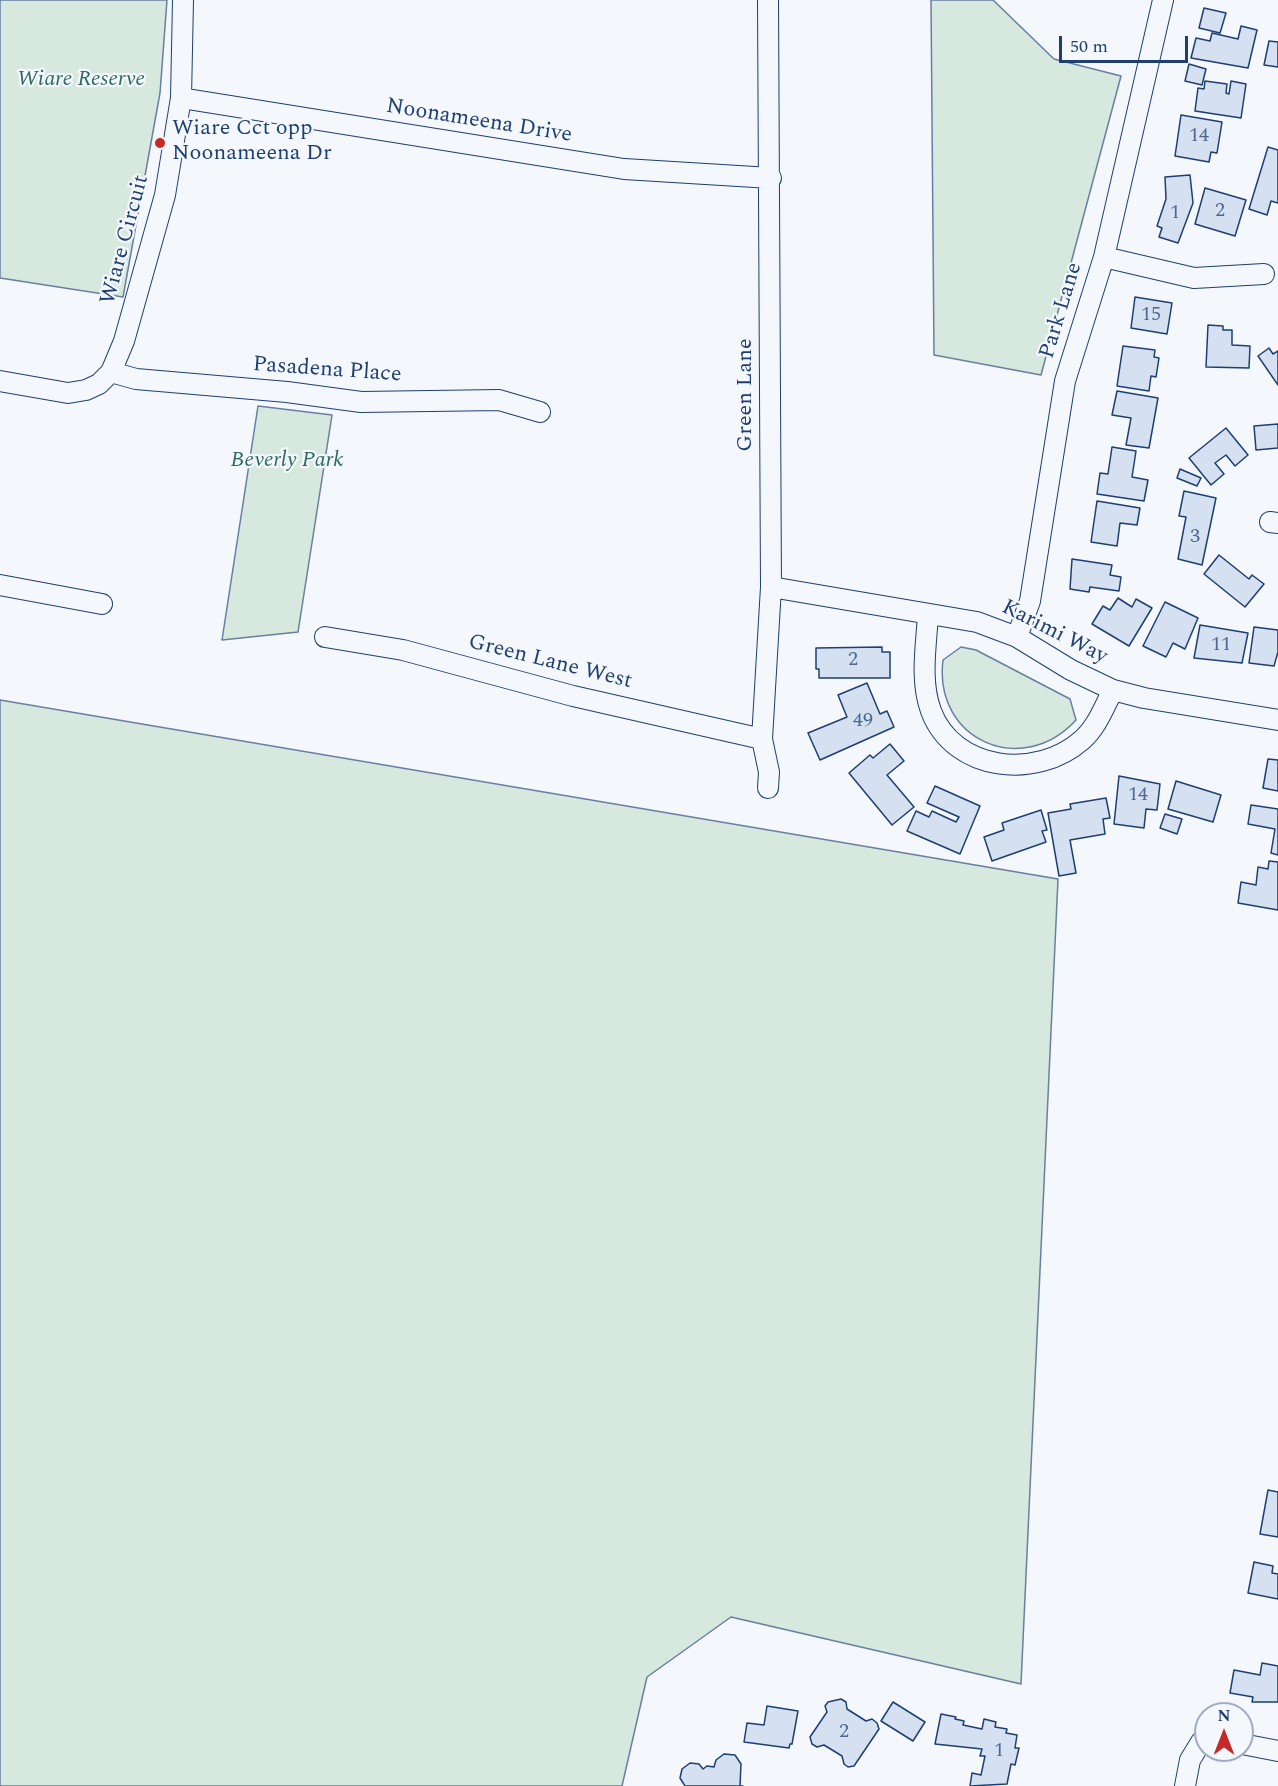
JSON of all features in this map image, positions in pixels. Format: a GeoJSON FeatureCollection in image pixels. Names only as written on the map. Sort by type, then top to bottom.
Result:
{"type":"FeatureCollection","features":[{"type":"Feature","properties":{"kind":"street","name":"Wiare Circuit"},"geometry":{"type":"LineString","coordinates":[[111,372],[124,341],[165,195],[181,98],[183,0]]}},
{"type":"Feature","properties":{"kind":"street","name":"Green Lane"},"geometry":{"type":"LineString","coordinates":[[768,0],[771,178],[771,587],[762,739],[769,772],[768,788]]}},
{"type":"Feature","properties":{"kind":"street","name":"Park Lane"},"geometry":{"type":"LineString","coordinates":[[1017,637],[1030,601],[1065,381],[1104,257],[1164,0]]}},
{"type":"Feature","properties":{"kind":"street","name":"Noonameena Drive"},"geometry":{"type":"LineString","coordinates":[[181,98],[624,169],[771,178]]}},
{"type":"Feature","properties":{"kind":"street"},"geometry":{"type":"LineString","coordinates":[[1104,257],[1194,278],[1264,274]]}},
{"type":"Feature","properties":{"kind":"street"},"geometry":{"type":"LineString","coordinates":[[0,381],[68,393],[86,390],[99,384],[111,372]]}},
{"type":"Feature","properties":{"kind":"street","name":"Pasadena Place"},"geometry":{"type":"LineString","coordinates":[[111,372],[136,379],[287,392],[361,402],[500,400],[540,412]]}},
{"type":"Feature","properties":{"kind":"street"},"geometry":{"type":"LineString","coordinates":[[0,585],[102,604]]}},
{"type":"Feature","properties":{"kind":"street","name":"Karimi Way"},"geometry":{"type":"LineString","coordinates":[[771,587],[977,622],[1017,637],[1071,670],[1113,690],[1144,698],[1278,720]]}},
{"type":"Feature","properties":{"kind":"street"},"geometry":{"type":"LineString","coordinates":[[928,615],[924,685],[932,712],[947,735],[977,757],[1002,765],[1024,766],[1059,756],[1089,734],[1113,690]]}},
{"type":"Feature","properties":{"kind":"street","name":"Green Lane West"},"geometry":{"type":"LineString","coordinates":[[325,637],[403,650],[573,696],[762,739]]}},
{"type":"Feature","properties":{"kind":"street"},"geometry":{"type":"LineString","coordinates":[[1254,1746],[1278,1751]]}},
{"type":"Feature","properties":{"kind":"street"},"geometry":{"type":"LineString","coordinates":[[1185,1786],[1190,1760],[1194,1754]]}},
{"type":"Feature","properties":{"kind":"green space","name":"Wiare Reserve"},"geometry":{"type":"Polygon","coordinates":[[[0,0],[167,0],[160,93],[123,297],[0,278],[0,0]]]}},
{"type":"Feature","properties":{"kind":"green space"},"geometry":{"type":"Polygon","coordinates":[[[931,0],[993,0],[1054,59],[1121,76],[1041,375],[934,355],[931,0]]]}},
{"type":"Feature","properties":{"kind":"green space","name":"Beverly Park"},"geometry":{"type":"Polygon","coordinates":[[[258,406],[332,415],[298,632],[222,640],[258,406]]]}},
{"type":"Feature","properties":{"kind":"green space"},"geometry":{"type":"Polygon","coordinates":[[[961,647],[976,650],[1070,699],[1076,720],[1054,738],[1031,747],[1008,748],[986,742],[966,730],[952,711],[944,688],[943,660],[961,647]]]}},
{"type":"Feature","properties":{"kind":"green space"},"geometry":{"type":"Polygon","coordinates":[[[0,700],[1058,879],[1021,1684],[731,1617],[647,1677],[622,1786],[0,1786],[0,700]]]}},
{"type":"Feature","properties":{"kind":"building"},"geometry":{"type":"Polygon","coordinates":[[[1204,8],[1226,13],[1220,33],[1199,28],[1204,8]]]}},
{"type":"Feature","properties":{"kind":"building"},"geometry":{"type":"Polygon","coordinates":[[[1241,26],[1257,30],[1248,68],[1191,58],[1196,38],[1210,41],[1212,33],[1238,39],[1241,26]]]}},
{"type":"Feature","properties":{"kind":"building"},"geometry":{"type":"Polygon","coordinates":[[[1269,41],[1278,42],[1278,67],[1264,65],[1269,41]]]}},
{"type":"Feature","properties":{"kind":"building"},"geometry":{"type":"Polygon","coordinates":[[[1189,64],[1206,69],[1202,85],[1185,81],[1189,64]]]}},
{"type":"Feature","properties":{"kind":"building"},"geometry":{"type":"Polygon","coordinates":[[[1205,81],[1227,84],[1226,93],[1229,94],[1231,81],[1246,84],[1241,118],[1195,111],[1198,88],[1204,89],[1205,81]]]}},
{"type":"Feature","properties":{"kind":"building"},"geometry":{"type":"Polygon","coordinates":[[[1181,115],[1222,122],[1217,153],[1211,152],[1209,162],[1175,156],[1181,115]]]}},
{"type":"Feature","properties":{"kind":"building"},"geometry":{"type":"Polygon","coordinates":[[[1268,147],[1278,150],[1278,203],[1271,201],[1267,215],[1249,209],[1268,147]]]}},
{"type":"Feature","properties":{"kind":"building"},"geometry":{"type":"Polygon","coordinates":[[[1190,175],[1193,203],[1178,243],[1159,237],[1162,228],[1157,226],[1166,199],[1165,177],[1190,175]]]}},
{"type":"Feature","properties":{"kind":"building"},"geometry":{"type":"Polygon","coordinates":[[[1205,188],[1246,200],[1235,236],[1195,224],[1205,188]]]}},
{"type":"Feature","properties":{"kind":"building"},"geometry":{"type":"Polygon","coordinates":[[[1135,297],[1172,303],[1167,334],[1131,328],[1135,297]]]}},
{"type":"Feature","properties":{"kind":"building"},"geometry":{"type":"Polygon","coordinates":[[[1208,325],[1223,326],[1223,330],[1232,330],[1232,345],[1250,346],[1249,368],[1206,367],[1208,325]]]}},
{"type":"Feature","properties":{"kind":"building"},"geometry":{"type":"Polygon","coordinates":[[[1123,346],[1155,350],[1154,357],[1159,358],[1156,377],[1151,376],[1149,391],[1117,386],[1123,346]]]}},
{"type":"Feature","properties":{"kind":"building"},"geometry":{"type":"Polygon","coordinates":[[[1269,348],[1273,354],[1278,351],[1278,385],[1258,356],[1269,348]]]}},
{"type":"Feature","properties":{"kind":"building"},"geometry":{"type":"Polygon","coordinates":[[[1117,391],[1158,398],[1149,448],[1126,445],[1131,418],[1112,415],[1117,391]]]}},
{"type":"Feature","properties":{"kind":"building"},"geometry":{"type":"Polygon","coordinates":[[[1278,424],[1278,448],[1256,450],[1254,426],[1278,424]]]}},
{"type":"Feature","properties":{"kind":"building"},"geometry":{"type":"Polygon","coordinates":[[[1226,428],[1248,455],[1235,466],[1226,455],[1215,463],[1224,474],[1211,485],[1189,458],[1226,428]]]}},
{"type":"Feature","properties":{"kind":"building"},"geometry":{"type":"Polygon","coordinates":[[[1112,447],[1136,451],[1132,477],[1148,480],[1144,501],[1097,494],[1100,473],[1108,474],[1112,447]]]}},
{"type":"Feature","properties":{"kind":"building"},"geometry":{"type":"Polygon","coordinates":[[[1180,469],[1201,478],[1197,486],[1177,478],[1180,469]]]}},
{"type":"Feature","properties":{"kind":"building"},"geometry":{"type":"Polygon","coordinates":[[[1184,491],[1216,498],[1202,565],[1178,559],[1186,517],[1179,516],[1184,491]]]}},
{"type":"Feature","properties":{"kind":"building"},"geometry":{"type":"Polygon","coordinates":[[[1097,501],[1140,508],[1137,525],[1120,523],[1117,546],[1091,542],[1097,501]]]}},
{"type":"Feature","properties":{"kind":"building"},"geometry":{"type":"Polygon","coordinates":[[[1219,555],[1249,579],[1252,575],[1264,584],[1245,607],[1204,574],[1219,555]]]}},
{"type":"Feature","properties":{"kind":"building"},"geometry":{"type":"Polygon","coordinates":[[[1072,559],[1112,565],[1110,575],[1121,577],[1119,591],[1090,587],[1089,592],[1070,589],[1072,559]]]}},
{"type":"Feature","properties":{"kind":"building"},"geometry":{"type":"Polygon","coordinates":[[[1118,598],[1132,607],[1136,599],[1152,608],[1129,646],[1092,624],[1103,606],[1110,610],[1118,598]]]}},
{"type":"Feature","properties":{"kind":"building"},"geometry":{"type":"Polygon","coordinates":[[[1165,602],[1198,618],[1185,649],[1173,643],[1166,657],[1143,646],[1165,602]]]}},
{"type":"Feature","properties":{"kind":"building"},"geometry":{"type":"Polygon","coordinates":[[[1200,625],[1248,633],[1242,663],[1194,658],[1200,625]]]}},
{"type":"Feature","properties":{"kind":"building"},"geometry":{"type":"Polygon","coordinates":[[[1254,627],[1278,630],[1278,652],[1274,666],[1249,663],[1254,627]]]}},
{"type":"Feature","properties":{"kind":"building"},"geometry":{"type":"Polygon","coordinates":[[[882,647],[882,652],[890,652],[890,678],[819,678],[819,669],[816,669],[816,648],[882,647]]]}},
{"type":"Feature","properties":{"kind":"building"},"geometry":{"type":"Polygon","coordinates":[[[867,683],[880,714],[887,711],[894,727],[820,760],[808,733],[847,717],[838,695],[867,683]]]}},
{"type":"Feature","properties":{"kind":"building"},"geometry":{"type":"Polygon","coordinates":[[[890,744],[904,761],[887,775],[914,807],[892,825],[849,773],[870,755],[873,758],[890,744]]]}},
{"type":"Feature","properties":{"kind":"building"},"geometry":{"type":"Polygon","coordinates":[[[1268,759],[1278,760],[1278,791],[1263,788],[1268,759]]]}},
{"type":"Feature","properties":{"kind":"building"},"geometry":{"type":"Polygon","coordinates":[[[1119,776],[1160,784],[1157,810],[1146,809],[1144,828],[1114,824],[1119,776]]]}},
{"type":"Feature","properties":{"kind":"building"},"geometry":{"type":"Polygon","coordinates":[[[1176,781],[1221,795],[1213,822],[1168,809],[1176,781]]]}},
{"type":"Feature","properties":{"kind":"building"},"geometry":{"type":"Polygon","coordinates":[[[935,786],[980,806],[960,854],[907,831],[916,811],[929,817],[932,811],[956,822],[959,817],[927,803],[935,786]]]}},
{"type":"Feature","properties":{"kind":"building"},"geometry":{"type":"Polygon","coordinates":[[[1106,798],[1110,818],[1103,819],[1105,834],[1070,840],[1076,873],[1059,876],[1048,813],[1071,809],[1070,804],[1106,798]]]}},
{"type":"Feature","properties":{"kind":"building"},"geometry":{"type":"Polygon","coordinates":[[[1251,805],[1278,809],[1278,855],[1271,853],[1275,829],[1248,824],[1251,805]]]}},
{"type":"Feature","properties":{"kind":"building"},"geometry":{"type":"Polygon","coordinates":[[[1041,810],[1047,830],[1042,831],[1046,842],[992,861],[984,837],[1004,830],[1002,823],[1041,810]]]}},
{"type":"Feature","properties":{"kind":"building"},"geometry":{"type":"Polygon","coordinates":[[[1165,814],[1182,819],[1177,834],[1160,828],[1165,814]]]}},
{"type":"Feature","properties":{"kind":"building"},"geometry":{"type":"Polygon","coordinates":[[[1269,861],[1278,862],[1278,910],[1238,903],[1241,882],[1256,885],[1258,867],[1268,869],[1269,861]]]}},
{"type":"Feature","properties":{"kind":"building"},"geometry":{"type":"Polygon","coordinates":[[[1268,1490],[1278,1492],[1278,1537],[1260,1534],[1268,1490]]]}},
{"type":"Feature","properties":{"kind":"building"},"geometry":{"type":"Polygon","coordinates":[[[1254,1562],[1273,1566],[1272,1573],[1278,1574],[1278,1599],[1248,1593],[1254,1562]]]}},
{"type":"Feature","properties":{"kind":"building"},"geometry":{"type":"Polygon","coordinates":[[[1262,1663],[1278,1666],[1278,1702],[1252,1702],[1253,1697],[1230,1693],[1234,1670],[1260,1675],[1262,1663]]]}},
{"type":"Feature","properties":{"kind":"building"},"geometry":{"type":"Polygon","coordinates":[[[841,1699],[846,1702],[847,1709],[866,1721],[872,1719],[877,1723],[879,1729],[854,1766],[848,1767],[844,1764],[842,1756],[824,1745],[817,1747],[812,1744],[810,1737],[827,1712],[825,1706],[828,1702],[841,1699]]]}},
{"type":"Feature","properties":{"kind":"building"},"geometry":{"type":"Polygon","coordinates":[[[893,1702],[925,1722],[913,1741],[881,1721],[893,1702]]]}},
{"type":"Feature","properties":{"kind":"building"},"geometry":{"type":"Polygon","coordinates":[[[767,1706],[798,1711],[792,1744],[789,1748],[744,1742],[747,1723],[764,1725],[767,1706]]]}},
{"type":"Feature","properties":{"kind":"building"},"geometry":{"type":"Polygon","coordinates":[[[941,1714],[964,1721],[963,1725],[982,1729],[984,1719],[996,1722],[995,1727],[1007,1729],[1006,1733],[1017,1735],[1015,1748],[1019,1748],[1015,1765],[1011,1764],[1007,1784],[970,1786],[972,1773],[981,1775],[985,1756],[980,1756],[982,1749],[935,1744],[941,1714]]]}},
{"type":"Feature","properties":{"kind":"building"},"geometry":{"type":"Polygon","coordinates":[[[724,1754],[735,1755],[741,1764],[740,1786],[685,1786],[680,1778],[682,1769],[690,1763],[699,1764],[703,1769],[707,1766],[714,1767],[716,1760],[724,1754]]]}},
{"type":"Feature","properties":{"kind":"place","name":"Wiare Cct opp Noonameena Dr"},"geometry":{"type":"Point","coordinates":[160,143]}}]}
